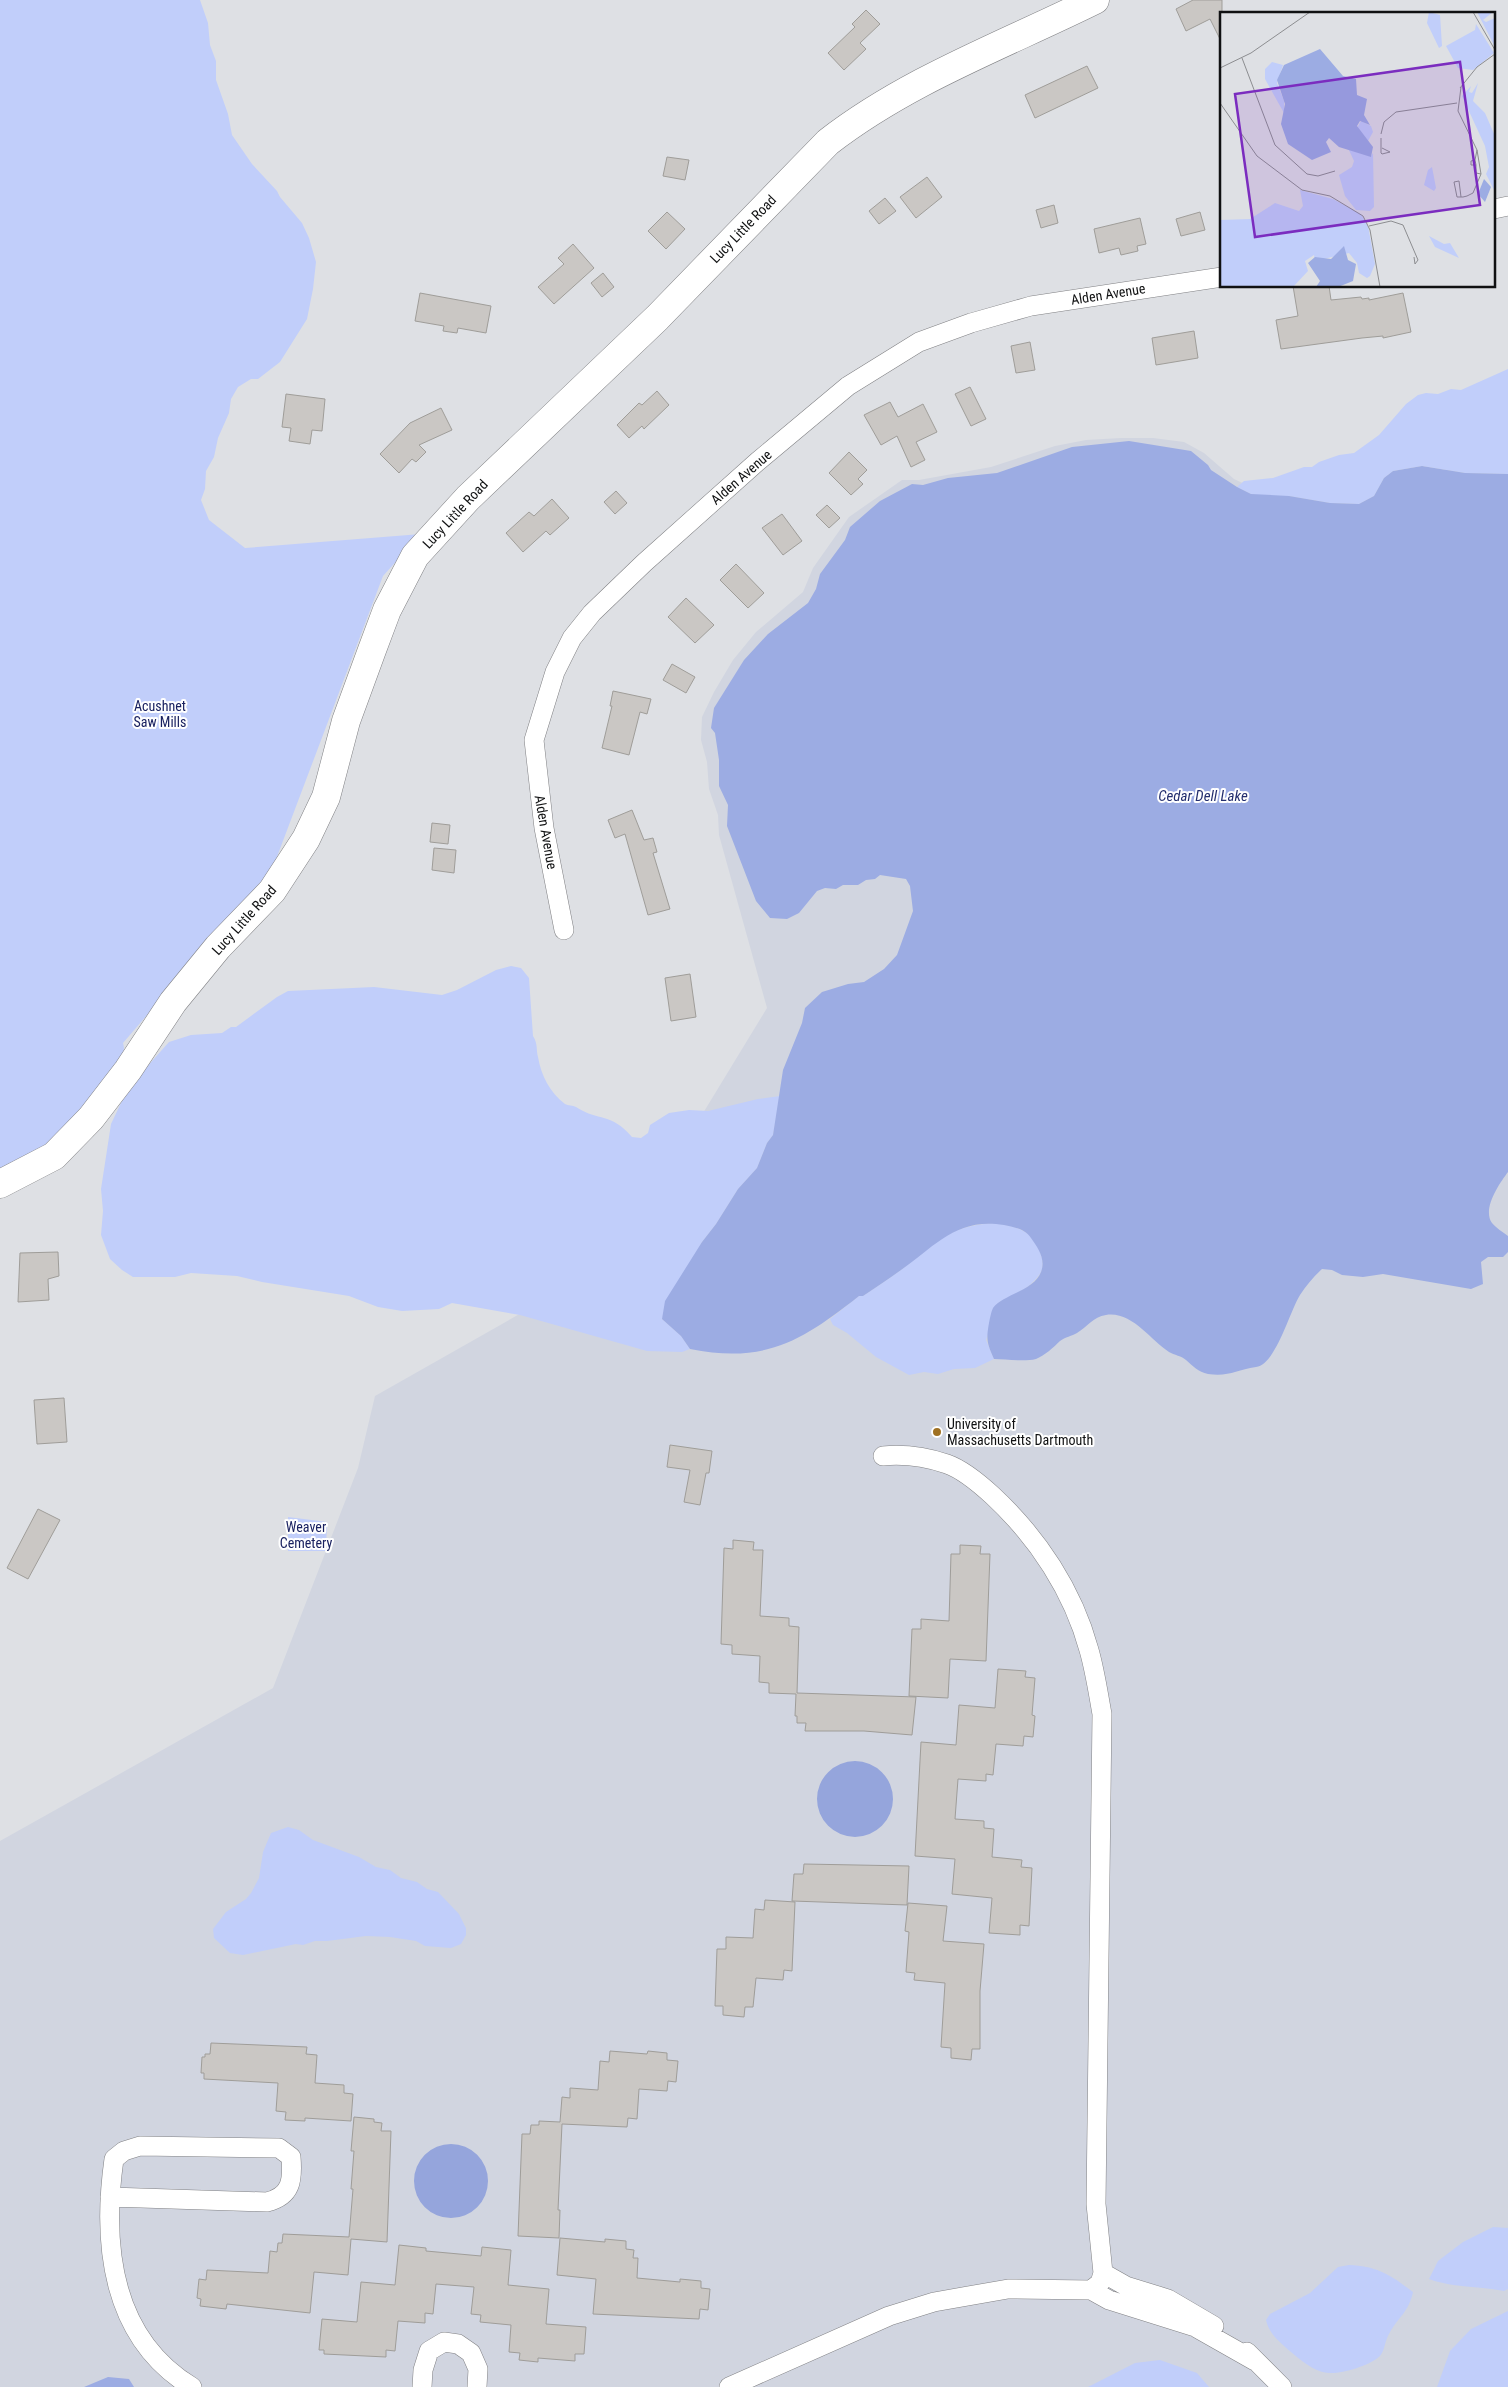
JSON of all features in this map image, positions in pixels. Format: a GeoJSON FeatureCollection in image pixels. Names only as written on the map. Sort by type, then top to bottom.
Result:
{"type":"FeatureCollection","features":[{"type":"Feature","properties":{"kind":"street","name":"Lucy Little Road"},"geometry":{"type":"LineString","coordinates":[[0,1184],[54,1156],[91,1118],[128,1070],[173,1002],[218,947],[272,891],[306,839],[326,797],[346,720],[388,610],[415,556],[468,498],[657,318],[828,142],[860,117],[908,89],[1095,0]]}},
{"type":"Feature","properties":{"kind":"street","name":"Alden Avenue"},"geometry":{"type":"LineString","coordinates":[[564,930],[544,828],[534,740],[555,672],[572,638],[592,613],[644,563],[757,462],[848,386],[919,342],[1031,306],[1220,277]]}},
{"type":"Feature","properties":{"kind":"street"},"geometry":{"type":"LineString","coordinates":[[883,1456],[922,1458],[948,1464],[978,1482],[1032,1536],[1057,1575],[1074,1608],[1089,1649],[1102,1714],[1096,2204],[1103,2273],[1100,2283],[1091,2290]]}},
{"type":"Feature","properties":{"kind":"street"},"geometry":{"type":"LineString","coordinates":[[110,2197],[267,2202],[281,2198],[289,2188],[292,2169],[291,2157],[279,2148],[261,2146],[140,2146],[124,2151],[114,2159],[110,2197],[108,2220],[111,2262],[120,2298],[135,2328],[154,2356],[179,2379],[192,2387]]}},
{"type":"Feature","properties":{"kind":"street"},"geometry":{"type":"LineString","coordinates":[[1103,2273],[1126,2286],[1168,2298],[1202,2318],[1240,2344],[1255,2362],[1282,2387]]}},
{"type":"Feature","properties":{"kind":"street"},"geometry":{"type":"LineString","coordinates":[[729,2387],[806,2354],[851,2332],[934,2302],[1008,2289],[1091,2290],[1109,2300],[1195,2327],[1255,2362]]}},
{"type":"Feature","properties":{"kind":"street"},"geometry":{"type":"LineString","coordinates":[[422,2387],[423,2370],[429,2351],[444,2342],[458,2344],[471,2353],[478,2369],[477,2387]]}},
{"type":"Feature","properties":{"kind":"shaded area","name":"University of Massachusetts Dartmouth"},"geometry":{"type":"Polygon","coordinates":[[[1153,438],[1184,442],[1204,453],[1234,479],[1253,488],[1508,464],[1508,2387],[0,2387],[0,1841],[273,1688],[358,1468],[375,1396],[613,1261],[767,1008],[719,835],[718,815],[709,789],[707,762],[701,740],[702,717],[733,660],[756,632],[803,592],[813,568],[849,517],[902,480],[919,480],[991,467],[1055,446],[1086,440],[1153,438]]]}},
{"type":"Feature","properties":{"kind":"shaded area"},"geometry":{"type":"Polygon","coordinates":[[[848,1761],[862,1761],[876,1767],[887,1778],[893,1792],[890,1814],[882,1826],[862,1837],[848,1837],[834,1831],[823,1820],[817,1806],[817,1792],[823,1778],[834,1767],[848,1761]]]}},
{"type":"Feature","properties":{"kind":"shaded area"},"geometry":{"type":"Polygon","coordinates":[[[451,2144],[472,2150],[482,2160],[488,2181],[482,2202],[472,2212],[451,2218],[430,2212],[420,2202],[414,2181],[420,2160],[430,2150],[451,2144]]]}},
{"type":"Feature","properties":{"kind":"green space","name":"Acushnet Saw Mills"},"geometry":{"type":"Polygon","coordinates":[[[0,0],[200,0],[208,23],[210,45],[216,61],[216,80],[228,114],[232,135],[252,164],[277,191],[302,223],[309,238],[316,262],[307,319],[280,362],[258,379],[251,379],[238,387],[231,399],[229,413],[218,438],[214,457],[206,471],[205,489],[201,500],[209,520],[245,548],[421,534],[383,576],[272,870],[123,1043],[124,1049],[121,1059],[102,1081],[77,1132],[56,1148],[0,1181],[0,0]]]}},
{"type":"Feature","properties":{"kind":"green space"},"geometry":{"type":"Polygon","coordinates":[[[1508,369],[1508,474],[1465,473],[1422,466],[1393,471],[1384,478],[1374,496],[1359,504],[1330,503],[1289,496],[1262,496],[1251,494],[1237,487],[1244,481],[1273,478],[1304,467],[1312,467],[1319,462],[1339,455],[1354,453],[1379,435],[1406,404],[1418,395],[1426,393],[1438,394],[1451,389],[1461,390],[1508,369]]]}},
{"type":"Feature","properties":{"kind":"green space"},"geometry":{"type":"Polygon","coordinates":[[[511,966],[521,968],[529,978],[533,1036],[541,1070],[551,1089],[565,1104],[611,1120],[625,1129],[632,1137],[641,1138],[648,1133],[650,1125],[669,1113],[689,1110],[708,1111],[758,1099],[780,1096],[773,1135],[767,1143],[757,1168],[738,1189],[702,1242],[662,1319],[681,1336],[690,1349],[682,1352],[647,1351],[520,1315],[452,1303],[439,1309],[402,1311],[378,1307],[349,1296],[262,1282],[237,1276],[191,1273],[175,1277],[133,1277],[110,1259],[101,1235],[103,1211],[101,1189],[111,1124],[128,1088],[169,1042],[191,1035],[222,1033],[231,1027],[236,1027],[288,991],[374,987],[442,995],[457,990],[496,970],[511,966]]]}},
{"type":"Feature","properties":{"kind":"green space"},"geometry":{"type":"Polygon","coordinates":[[[995,1223],[1014,1227],[1029,1235],[1040,1251],[1043,1264],[1039,1275],[1030,1284],[1020,1292],[998,1303],[986,1340],[994,1359],[975,1368],[954,1369],[938,1374],[924,1372],[909,1375],[876,1357],[847,1333],[833,1325],[830,1319],[859,1296],[863,1296],[896,1273],[943,1237],[965,1228],[995,1223]]]}},
{"type":"Feature","properties":{"kind":"green space","name":"Weaver Cemetery"},"geometry":{"type":"Polygon","coordinates":[[[288,1517],[327,1522],[326,1551],[288,1551],[288,1517]]]}},
{"type":"Feature","properties":{"kind":"green space"},"geometry":{"type":"Polygon","coordinates":[[[288,1827],[299,1830],[313,1840],[359,1857],[376,1867],[390,1870],[401,1878],[417,1882],[427,1889],[438,1892],[459,1914],[466,1928],[466,1935],[461,1944],[451,1948],[425,1946],[416,1941],[366,1936],[315,1941],[303,1945],[296,1944],[243,1955],[230,1953],[214,1938],[213,1929],[226,1912],[246,1899],[251,1893],[259,1878],[263,1852],[271,1833],[288,1827]]]}},
{"type":"Feature","properties":{"kind":"green space"},"geometry":{"type":"Polygon","coordinates":[[[1493,2227],[1508,2228],[1508,2289],[1504,2291],[1438,2282],[1429,2279],[1438,2261],[1463,2242],[1493,2227]]]}},
{"type":"Feature","properties":{"kind":"green space"},"geometry":{"type":"Polygon","coordinates":[[[1349,2265],[1368,2267],[1383,2272],[1413,2292],[1406,2310],[1392,2328],[1380,2356],[1366,2365],[1346,2371],[1337,2373],[1321,2372],[1307,2365],[1283,2345],[1272,2334],[1266,2320],[1270,2314],[1310,2293],[1338,2267],[1349,2265]]]}},
{"type":"Feature","properties":{"kind":"green space"},"geometry":{"type":"Polygon","coordinates":[[[1508,2311],[1508,2387],[1437,2387],[1450,2351],[1471,2329],[1508,2311]]]}},
{"type":"Feature","properties":{"kind":"green space"},"geometry":{"type":"Polygon","coordinates":[[[1160,2360],[1197,2373],[1209,2387],[1088,2387],[1135,2363],[1160,2360]]]}},
{"type":"Feature","properties":{"kind":"water","name":"Cedar Dell Lake"},"geometry":{"type":"Polygon","coordinates":[[[1129,441],[1191,451],[1208,465],[1211,470],[1251,494],[1289,496],[1330,503],[1359,504],[1374,496],[1384,478],[1393,471],[1422,466],[1465,473],[1508,474],[1508,1172],[1500,1183],[1490,1204],[1489,1217],[1492,1223],[1508,1236],[1508,1252],[1503,1257],[1488,1257],[1481,1262],[1483,1284],[1471,1289],[1383,1274],[1363,1277],[1342,1275],[1332,1270],[1322,1269],[1300,1295],[1276,1348],[1263,1364],[1232,1373],[1215,1375],[1198,1370],[1184,1359],[1162,1347],[1132,1322],[1124,1317],[1115,1315],[1097,1318],[1036,1359],[994,1359],[987,1338],[993,1308],[1004,1299],[1032,1284],[1041,1272],[1043,1263],[1039,1250],[1029,1235],[1022,1230],[1004,1225],[973,1225],[960,1229],[936,1243],[892,1277],[863,1296],[859,1296],[819,1325],[781,1345],[761,1351],[740,1353],[716,1353],[690,1349],[681,1336],[662,1319],[665,1301],[738,1189],[757,1168],[767,1143],[773,1135],[783,1070],[802,1023],[805,1008],[822,992],[848,984],[864,982],[884,969],[897,955],[913,911],[910,886],[906,879],[880,875],[875,879],[866,880],[858,885],[843,885],[836,889],[825,888],[817,891],[799,913],[787,919],[770,918],[756,901],[727,826],[728,805],[719,786],[719,760],[715,733],[711,728],[714,708],[744,660],[768,634],[808,603],[816,589],[820,574],[845,540],[850,527],[880,501],[912,484],[923,485],[948,478],[997,473],[1072,447],[1129,441]]]}},
{"type":"Feature","properties":{"kind":"water"},"geometry":{"type":"Polygon","coordinates":[[[108,2377],[129,2379],[134,2387],[84,2387],[108,2377]]]}},
{"type":"Feature","properties":{"kind":"building"},"geometry":{"type":"Polygon","coordinates":[[[1193,0],[1222,0],[1220,39],[1210,19],[1186,31],[1176,9],[1193,0]]]}},
{"type":"Feature","properties":{"kind":"building"},"geometry":{"type":"Polygon","coordinates":[[[866,10],[880,24],[860,43],[866,49],[844,70],[828,53],[855,27],[852,24],[866,10]]]}},
{"type":"Feature","properties":{"kind":"building"},"geometry":{"type":"Polygon","coordinates":[[[1087,66],[1098,88],[1035,118],[1025,95],[1087,66]]]}},
{"type":"Feature","properties":{"kind":"building"},"geometry":{"type":"Polygon","coordinates":[[[667,157],[689,160],[685,180],[663,176],[667,157]]]}},
{"type":"Feature","properties":{"kind":"building"},"geometry":{"type":"Polygon","coordinates":[[[927,177],[942,197],[916,218],[900,197],[927,177]]]}},
{"type":"Feature","properties":{"kind":"building"},"geometry":{"type":"Polygon","coordinates":[[[885,198],[896,211],[879,224],[869,211],[885,198]]]}},
{"type":"Feature","properties":{"kind":"building"},"geometry":{"type":"Polygon","coordinates":[[[1054,205],[1058,223],[1041,228],[1036,210],[1054,205]]]}},
{"type":"Feature","properties":{"kind":"building"},"geometry":{"type":"Polygon","coordinates":[[[667,212],[685,229],[666,249],[648,231],[667,212]]]}},
{"type":"Feature","properties":{"kind":"building"},"geometry":{"type":"Polygon","coordinates":[[[1200,212],[1205,230],[1181,236],[1176,219],[1200,212]]]}},
{"type":"Feature","properties":{"kind":"building"},"geometry":{"type":"Polygon","coordinates":[[[1140,218],[1146,244],[1137,246],[1138,251],[1121,255],[1119,248],[1099,253],[1094,229],[1140,218]]]}},
{"type":"Feature","properties":{"kind":"building"},"geometry":{"type":"Polygon","coordinates":[[[573,244],[594,268],[554,304],[538,287],[564,264],[558,258],[573,244]]]}},
{"type":"Feature","properties":{"kind":"building"},"geometry":{"type":"Polygon","coordinates":[[[603,273],[614,287],[602,297],[591,283],[603,273]]]}},
{"type":"Feature","properties":{"kind":"building"},"geometry":{"type":"Polygon","coordinates":[[[1293,288],[1329,288],[1331,300],[1361,297],[1362,299],[1369,298],[1369,300],[1403,293],[1411,332],[1383,338],[1383,336],[1362,338],[1281,349],[1276,320],[1298,316],[1293,288]]]}},
{"type":"Feature","properties":{"kind":"building"},"geometry":{"type":"Polygon","coordinates":[[[420,293],[491,306],[486,333],[458,328],[457,333],[443,331],[444,326],[415,321],[420,293]]]}},
{"type":"Feature","properties":{"kind":"building"},"geometry":{"type":"Polygon","coordinates":[[[1194,331],[1198,358],[1156,365],[1152,338],[1194,331]]]}},
{"type":"Feature","properties":{"kind":"building"},"geometry":{"type":"Polygon","coordinates":[[[1030,342],[1035,370],[1016,373],[1011,346],[1030,342]]]}},
{"type":"Feature","properties":{"kind":"building"},"geometry":{"type":"Polygon","coordinates":[[[970,387],[986,419],[971,426],[955,394],[970,387]]]}},
{"type":"Feature","properties":{"kind":"building"},"geometry":{"type":"Polygon","coordinates":[[[657,391],[669,405],[644,429],[642,426],[629,438],[617,425],[639,403],[642,405],[657,391]]]}},
{"type":"Feature","properties":{"kind":"building"},"geometry":{"type":"Polygon","coordinates":[[[286,394],[325,399],[322,431],[312,430],[310,444],[289,441],[291,428],[282,427],[286,394]]]}},
{"type":"Feature","properties":{"kind":"building"},"geometry":{"type":"Polygon","coordinates":[[[890,402],[898,417],[923,404],[937,432],[916,442],[925,460],[911,467],[897,436],[881,445],[864,415],[890,402]]]}},
{"type":"Feature","properties":{"kind":"building"},"geometry":{"type":"Polygon","coordinates":[[[441,408],[452,430],[419,445],[426,452],[416,462],[412,459],[399,473],[380,454],[410,423],[441,408]]]}},
{"type":"Feature","properties":{"kind":"building"},"geometry":{"type":"Polygon","coordinates":[[[849,452],[867,470],[858,479],[863,484],[851,495],[829,473],[849,452]]]}},
{"type":"Feature","properties":{"kind":"building"},"geometry":{"type":"Polygon","coordinates":[[[616,491],[627,503],[615,514],[604,502],[616,491]]]}},
{"type":"Feature","properties":{"kind":"building"},"geometry":{"type":"Polygon","coordinates":[[[552,499],[569,518],[550,535],[546,531],[523,552],[506,533],[529,512],[534,516],[552,499]]]}},
{"type":"Feature","properties":{"kind":"building"},"geometry":{"type":"Polygon","coordinates":[[[827,505],[840,518],[829,528],[816,515],[827,505]]]}},
{"type":"Feature","properties":{"kind":"building"},"geometry":{"type":"Polygon","coordinates":[[[782,514],[802,541],[783,555],[762,528],[782,514]]]}},
{"type":"Feature","properties":{"kind":"building"},"geometry":{"type":"Polygon","coordinates":[[[736,564],[764,593],[748,608],[720,580],[736,564]]]}},
{"type":"Feature","properties":{"kind":"building"},"geometry":{"type":"Polygon","coordinates":[[[686,598],[714,625],[695,643],[668,617],[686,598]]]}},
{"type":"Feature","properties":{"kind":"building"},"geometry":{"type":"Polygon","coordinates":[[[672,664],[695,677],[686,693],[663,680],[672,664]]]}},
{"type":"Feature","properties":{"kind":"building"},"geometry":{"type":"Polygon","coordinates":[[[613,691],[651,699],[647,714],[640,712],[629,755],[602,748],[612,706],[610,706],[613,691]]]}},
{"type":"Feature","properties":{"kind":"building"},"geometry":{"type":"Polygon","coordinates":[[[632,810],[644,840],[653,838],[657,852],[653,853],[670,909],[648,915],[625,834],[615,838],[608,820],[632,810]]]}},
{"type":"Feature","properties":{"kind":"building"},"geometry":{"type":"Polygon","coordinates":[[[432,823],[450,825],[448,844],[430,842],[432,823]]]}},
{"type":"Feature","properties":{"kind":"building"},"geometry":{"type":"Polygon","coordinates":[[[434,848],[456,850],[454,873],[432,870],[434,848]]]}},
{"type":"Feature","properties":{"kind":"building"},"geometry":{"type":"Polygon","coordinates":[[[690,974],[696,1017],[671,1021],[665,978],[690,974]]]}},
{"type":"Feature","properties":{"kind":"building"},"geometry":{"type":"Polygon","coordinates":[[[58,1252],[59,1276],[48,1279],[49,1300],[18,1302],[20,1253],[58,1252]]]}},
{"type":"Feature","properties":{"kind":"building"},"geometry":{"type":"Polygon","coordinates":[[[64,1398],[67,1442],[37,1444],[34,1400],[64,1398]]]}},
{"type":"Feature","properties":{"kind":"building"},"geometry":{"type":"Polygon","coordinates":[[[670,1445],[712,1451],[709,1473],[706,1473],[700,1505],[684,1502],[690,1470],[667,1467],[670,1445]]]}},
{"type":"Feature","properties":{"kind":"building"},"geometry":{"type":"Polygon","coordinates":[[[38,1509],[60,1520],[28,1579],[7,1568],[38,1509]]]}},
{"type":"Feature","properties":{"kind":"building"},"geometry":{"type":"Polygon","coordinates":[[[733,1540],[754,1542],[753,1550],[763,1550],[760,1616],[789,1618],[789,1626],[799,1627],[797,1693],[916,1697],[912,1735],[864,1731],[805,1731],[806,1723],[797,1723],[797,1716],[795,1716],[796,1694],[769,1693],[769,1683],[759,1682],[760,1656],[732,1654],[732,1645],[721,1644],[724,1548],[733,1549],[733,1540]]]}},
{"type":"Feature","properties":{"kind":"building"},"geometry":{"type":"Polygon","coordinates":[[[960,1545],[981,1546],[980,1554],[990,1554],[986,1661],[950,1659],[948,1698],[909,1696],[912,1629],[921,1629],[921,1619],[949,1621],[951,1554],[960,1554],[960,1545]]]}},
{"type":"Feature","properties":{"kind":"building"},"geometry":{"type":"Polygon","coordinates":[[[998,1669],[1026,1671],[1025,1677],[1035,1678],[1032,1715],[1035,1716],[1033,1737],[1024,1736],[1023,1746],[996,1744],[993,1775],[986,1774],[986,1781],[958,1779],[955,1819],[984,1821],[984,1828],[994,1829],[992,1857],[1022,1860],[1021,1867],[1032,1868],[1029,1926],[1020,1925],[1020,1935],[989,1933],[992,1898],[952,1894],[955,1859],[915,1856],[921,1742],[956,1745],[959,1705],[995,1708],[998,1669]]]}},
{"type":"Feature","properties":{"kind":"building"},"geometry":{"type":"Polygon","coordinates":[[[804,1864],[909,1866],[907,1905],[792,1901],[794,1874],[803,1874],[804,1864]]]}},
{"type":"Feature","properties":{"kind":"building"},"geometry":{"type":"Polygon","coordinates":[[[765,1900],[795,1902],[792,1971],[784,1970],[783,1980],[756,1978],[753,2007],[745,2007],[744,2017],[723,2015],[723,2006],[715,2006],[717,1949],[726,1949],[726,1937],[753,1938],[755,1909],[764,1910],[765,1900]]]}},
{"type":"Feature","properties":{"kind":"building"},"geometry":{"type":"Polygon","coordinates":[[[908,1903],[947,1906],[943,1941],[984,1944],[980,1991],[980,2049],[972,2049],[971,2060],[951,2058],[951,2048],[941,2047],[945,1983],[914,1980],[915,1973],[906,1972],[909,1932],[905,1931],[908,1903]]]}},
{"type":"Feature","properties":{"kind":"building"},"geometry":{"type":"Polygon","coordinates":[[[211,2043],[307,2047],[306,2054],[317,2055],[315,2083],[344,2085],[344,2093],[353,2094],[351,2121],[305,2118],[305,2121],[285,2120],[286,2112],[276,2111],[278,2083],[204,2079],[204,2073],[201,2073],[202,2057],[205,2057],[205,2054],[210,2054],[211,2043]]]}},
{"type":"Feature","properties":{"kind":"building"},"geometry":{"type":"Polygon","coordinates":[[[610,2051],[647,2054],[648,2051],[667,2053],[667,2060],[678,2061],[676,2082],[668,2081],[667,2091],[639,2089],[637,2119],[628,2118],[627,2127],[562,2124],[558,2210],[560,2210],[559,2238],[518,2236],[522,2134],[530,2134],[531,2125],[539,2125],[539,2121],[560,2122],[562,2097],[570,2098],[570,2088],[598,2090],[600,2061],[609,2062],[610,2051]]]}},
{"type":"Feature","properties":{"kind":"building"},"geometry":{"type":"Polygon","coordinates":[[[354,2117],[374,2119],[374,2122],[382,2123],[381,2131],[391,2131],[387,2242],[351,2239],[348,2275],[314,2272],[310,2313],[227,2304],[226,2309],[200,2306],[201,2299],[197,2298],[199,2279],[206,2280],[207,2270],[268,2273],[270,2251],[277,2252],[278,2243],[282,2243],[283,2234],[349,2237],[353,2189],[351,2189],[354,2151],[351,2151],[354,2117]]]}},
{"type":"Feature","properties":{"kind":"building"},"geometry":{"type":"Polygon","coordinates":[[[560,2238],[605,2242],[605,2239],[626,2241],[626,2249],[634,2250],[633,2258],[638,2258],[637,2278],[680,2282],[680,2279],[701,2281],[701,2288],[710,2289],[708,2310],[700,2309],[699,2319],[593,2314],[596,2279],[557,2275],[560,2238]]]}},
{"type":"Feature","properties":{"kind":"building"},"geometry":{"type":"Polygon","coordinates":[[[399,2245],[426,2248],[426,2251],[481,2256],[482,2247],[511,2250],[508,2285],[549,2289],[546,2324],[586,2327],[584,2354],[575,2354],[575,2361],[538,2358],[538,2362],[519,2360],[520,2353],[509,2352],[511,2325],[480,2322],[481,2315],[471,2314],[474,2287],[436,2284],[433,2314],[425,2313],[425,2323],[398,2321],[395,2351],[386,2350],[386,2357],[324,2354],[324,2350],[319,2350],[322,2319],[357,2322],[361,2282],[395,2285],[399,2245]]]}},
{"type":"Feature","properties":{"kind":"place","name":"University of Massachusetts Dartmouth"},"geometry":{"type":"Point","coordinates":[937,1432]}}]}
